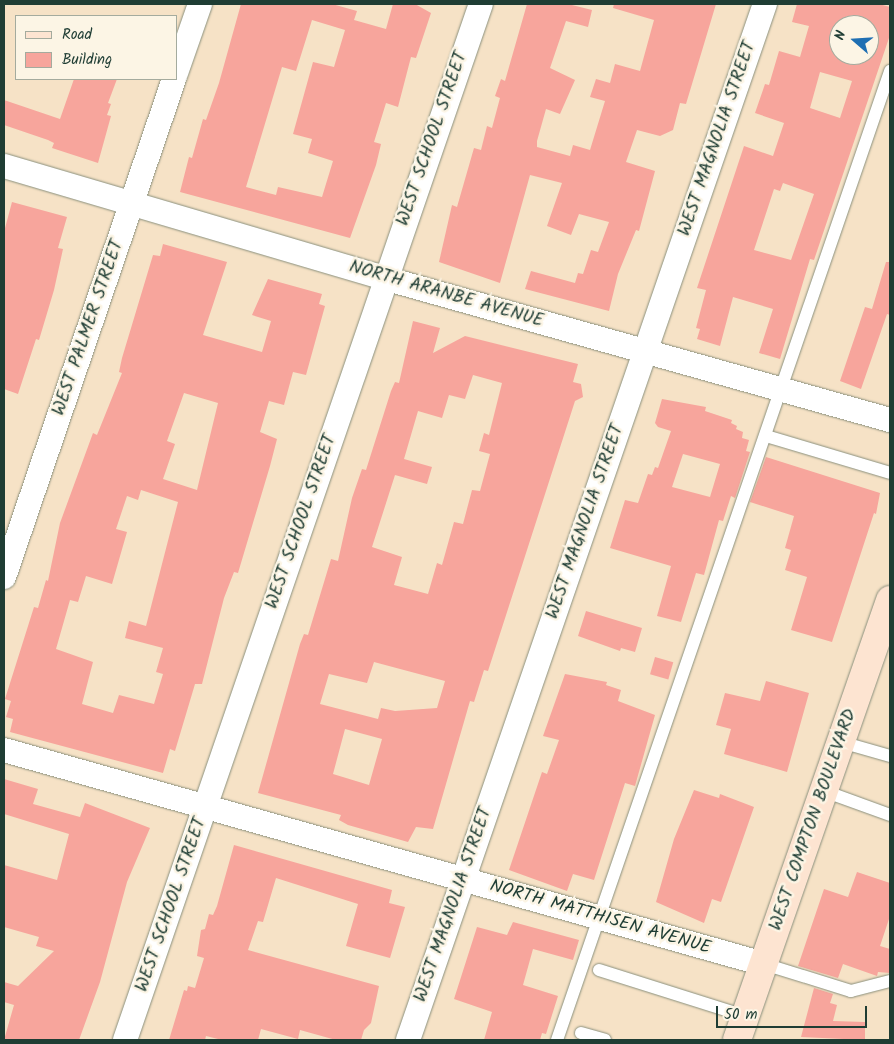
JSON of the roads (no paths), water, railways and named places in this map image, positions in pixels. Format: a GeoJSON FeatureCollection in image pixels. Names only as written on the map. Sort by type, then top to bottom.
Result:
{"type":"FeatureCollection","features":[{"type":"Feature","properties":{"kind":"main road","name":"WEST COMPTON BOULEVARD"},"geometry":{"type":"LineString","coordinates":[[741,1028],[890,600]]}},
{"type":"Feature","properties":{"kind":"street"},"geometry":{"type":"LineString","coordinates":[[178,67],[200,4]]}},
{"type":"Feature","properties":{"kind":"street","name":"WEST SCHOOL STREET"},"geometry":{"type":"LineString","coordinates":[[125,1040],[206,807],[384,278],[481,4]]}},
{"type":"Feature","properties":{"kind":"street","name":"WEST MAGNOLIA STREET"},"geometry":{"type":"LineString","coordinates":[[408,1040],[765,4]]}},
{"type":"Feature","properties":{"kind":"street","name":"WEST PALMER STREET"},"geometry":{"type":"LineString","coordinates":[[4,577],[174,80]]}},
{"type":"Feature","properties":{"kind":"street","name":"NORTH ARANBE AVENUE"},"geometry":{"type":"LineString","coordinates":[[4,166],[132,202],[384,278],[890,420]]}},
{"type":"Feature","properties":{"kind":"street","name":"NORTH MATTHISEN AVENUE"},"geometry":{"type":"LineString","coordinates":[[4,750],[764,964]]}},
{"type":"Feature","properties":{"kind":"lane"},"geometry":{"type":"LineString","coordinates":[[557,1040],[890,71]]}},
{"type":"Feature","properties":{"kind":"lane"},"geometry":{"type":"LineString","coordinates":[[766,436],[890,473]]}},
{"type":"Feature","properties":{"kind":"lane"},"geometry":{"type":"LineString","coordinates":[[841,742],[890,756]]}},
{"type":"Feature","properties":{"kind":"lane"},"geometry":{"type":"LineString","coordinates":[[824,791],[890,815]]}},
{"type":"Feature","properties":{"kind":"lane"},"geometry":{"type":"LineString","coordinates":[[764,964],[851,991],[890,981]]}},
{"type":"Feature","properties":{"kind":"lane"},"geometry":{"type":"LineString","coordinates":[[599,970],[741,1028]]}},
{"type":"Feature","properties":{"kind":"lane"},"geometry":{"type":"LineString","coordinates":[[581,1033],[605,1040]]}}]}
